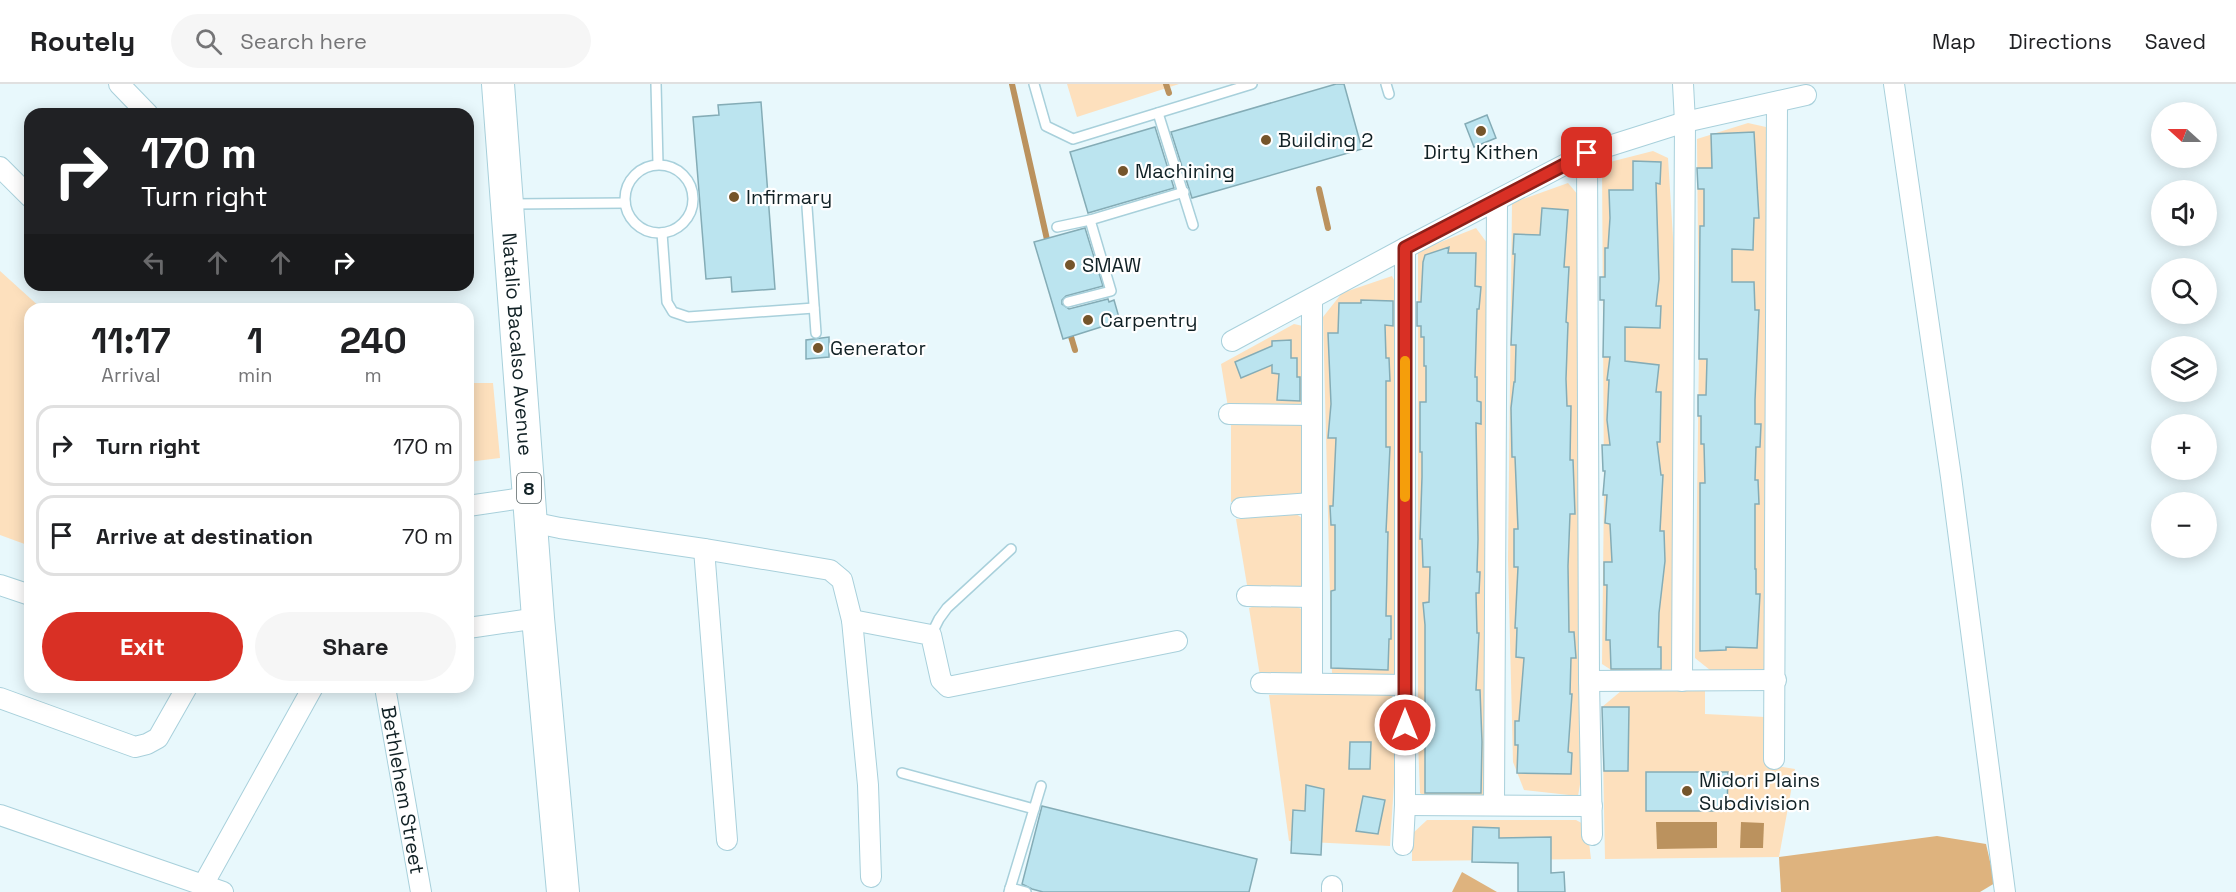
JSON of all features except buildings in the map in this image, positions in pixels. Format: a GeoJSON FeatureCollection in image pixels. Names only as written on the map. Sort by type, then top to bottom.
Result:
{"type":"FeatureCollection","features":[{"type":"Feature","properties":{"kind":"highway","name":"Natalio Bacalso Avenue"},"geometry":{"type":"LineString","coordinates":[[498,84],[538,618],[563,892]]}},
{"type":"Feature","properties":{"kind":"street"},"geometry":{"type":"LineString","coordinates":[[119,84],[142,108]]}},
{"type":"Feature","properties":{"kind":"street"},"geometry":{"type":"LineString","coordinates":[[1682,681],[1685,122],[1683,84]]}},
{"type":"Feature","properties":{"kind":"street"},"geometry":{"type":"LineString","coordinates":[[1894,84],[1951,477],[2005,892]]}},
{"type":"Feature","properties":{"kind":"street"},"geometry":{"type":"LineString","coordinates":[[1232,341],[1587,153],[1685,122],[1806,96]]}},
{"type":"Feature","properties":{"kind":"street"},"geometry":{"type":"LineString","coordinates":[[1774,759],[1777,103]]}},
{"type":"Feature","properties":{"kind":"street"},"geometry":{"type":"LineString","coordinates":[[1587,153],[1589,681],[1592,834]]}},
{"type":"Feature","properties":{"kind":"street"},"geometry":{"type":"LineString","coordinates":[[0,167],[24,191]]}},
{"type":"Feature","properties":{"kind":"street"},"geometry":{"type":"LineString","coordinates":[[1494,805],[1497,201]]}},
{"type":"Feature","properties":{"kind":"street"},"geometry":{"type":"LineString","coordinates":[[1403,845],[1405,805],[1405,248]]}},
{"type":"Feature","properties":{"kind":"street"},"geometry":{"type":"LineString","coordinates":[[1312,299],[1312,682]]}},
{"type":"Feature","properties":{"kind":"street"},"geometry":{"type":"LineString","coordinates":[[1229,414],[1311,415]]}},
{"type":"Feature","properties":{"kind":"street"},"geometry":{"type":"LineString","coordinates":[[1241,508],[1312,503]]}},
{"type":"Feature","properties":{"kind":"street"},"geometry":{"type":"LineString","coordinates":[[474,506],[530,510],[560,528],[830,570],[842,580],[852,620],[868,785],[871,877]]}},
{"type":"Feature","properties":{"kind":"street"},"geometry":{"type":"LineString","coordinates":[[704,549],[727,840]]}},
{"type":"Feature","properties":{"kind":"street"},"geometry":{"type":"LineString","coordinates":[[0,585],[24,593]]}},
{"type":"Feature","properties":{"kind":"street"},"geometry":{"type":"LineString","coordinates":[[1247,596],[1312,597]]}},
{"type":"Feature","properties":{"kind":"street"},"geometry":{"type":"LineString","coordinates":[[474,627],[538,618]]}},
{"type":"Feature","properties":{"kind":"street"},"geometry":{"type":"LineString","coordinates":[[852,620],[931,634],[941,680],[948,687],[1178,641]]}},
{"type":"Feature","properties":{"kind":"street"},"geometry":{"type":"LineString","coordinates":[[1589,681],[1776,680]]}},
{"type":"Feature","properties":{"kind":"street"},"geometry":{"type":"LineString","coordinates":[[1261,683],[1405,684]]}},
{"type":"Feature","properties":{"kind":"street"},"geometry":{"type":"LineString","coordinates":[[0,698],[135,747],[158,738],[184,693]]}},
{"type":"Feature","properties":{"kind":"street"},"geometry":{"type":"LineString","coordinates":[[203,885],[310,693]]}},
{"type":"Feature","properties":{"kind":"street","name":"Bethlehem Street"},"geometry":{"type":"LineString","coordinates":[[386,693],[421,892]]}},
{"type":"Feature","properties":{"kind":"street"},"geometry":{"type":"LineString","coordinates":[[1405,805],[1592,806]]}},
{"type":"Feature","properties":{"kind":"street"},"geometry":{"type":"LineString","coordinates":[[0,815],[223,892]]}},
{"type":"Feature","properties":{"kind":"lane"},"geometry":{"type":"LineString","coordinates":[[656,84],[658,164]]}},
{"type":"Feature","properties":{"kind":"lane"},"geometry":{"type":"LineString","coordinates":[[1034,84],[1046,126],[1073,139],[1252,84]]}},
{"type":"Feature","properties":{"kind":"lane"},"geometry":{"type":"LineString","coordinates":[[1386,84],[1389,94]]}},
{"type":"Feature","properties":{"kind":"lane"},"geometry":{"type":"LineString","coordinates":[[1158,113],[1193,225]]}},
{"type":"Feature","properties":{"kind":"lane"},"geometry":{"type":"LineString","coordinates":[[658,164],[668,165],[686,177],[694,196],[688,217],[682,225],[673,231],[662,233],[649,232],[638,226],[629,216],[625,203],[626,189],[633,177],[644,168],[658,164]]}},
{"type":"Feature","properties":{"kind":"lane"},"geometry":{"type":"LineString","coordinates":[[1057,227],[1090,220],[1184,192]]}},
{"type":"Feature","properties":{"kind":"lane"},"geometry":{"type":"LineString","coordinates":[[507,204],[625,203]]}},
{"type":"Feature","properties":{"kind":"lane"},"geometry":{"type":"LineString","coordinates":[[807,207],[816,333]]}},
{"type":"Feature","properties":{"kind":"lane"},"geometry":{"type":"LineString","coordinates":[[1068,302],[1111,291],[1090,220]]}},
{"type":"Feature","properties":{"kind":"lane"},"geometry":{"type":"LineString","coordinates":[[662,233],[667,302],[673,312],[688,317],[814,308]]}},
{"type":"Feature","properties":{"kind":"lane"},"geometry":{"type":"LineString","coordinates":[[931,634],[947,608],[1011,549]]}},
{"type":"Feature","properties":{"kind":"lane"},"geometry":{"type":"LineString","coordinates":[[902,773],[1034,809]]}},
{"type":"Feature","properties":{"kind":"lane"},"geometry":{"type":"LineString","coordinates":[[1026,892],[1009,890],[1041,786]]}},
{"type":"Feature","properties":{"kind":"shaded area"},"geometry":{"type":"Polygon","coordinates":[[[1067,84],[1179,84],[1077,117],[1067,84]]]}},
{"type":"Feature","properties":{"kind":"shaded area"},"geometry":{"type":"Polygon","coordinates":[[[1748,123],[1766,127],[1770,635],[1767,671],[1710,670],[1695,658],[1699,351],[1697,139],[1748,123]]]}},
{"type":"Feature","properties":{"kind":"shaded area"},"geometry":{"type":"Polygon","coordinates":[[[1653,151],[1668,158],[1674,253],[1672,673],[1619,675],[1602,664],[1604,489],[1602,164],[1653,151]]]}},
{"type":"Feature","properties":{"kind":"shaded area"},"geometry":{"type":"Polygon","coordinates":[[[1568,183],[1579,196],[1586,750],[1578,796],[1524,790],[1513,762],[1508,559],[1512,203],[1568,183]]]}},
{"type":"Feature","properties":{"kind":"shaded area"},"geometry":{"type":"Polygon","coordinates":[[[1476,228],[1487,243],[1487,801],[1428,800],[1420,793],[1418,741],[1418,251],[1476,228]]]}},
{"type":"Feature","properties":{"kind":"shaded area"},"geometry":{"type":"Polygon","coordinates":[[[0,271],[35,303],[24,303],[24,544],[0,535],[0,271]]]}},
{"type":"Feature","properties":{"kind":"shaded area"},"geometry":{"type":"Polygon","coordinates":[[[1392,276],[1400,292],[1400,676],[1332,673],[1323,317],[1342,293],[1392,276]]]}},
{"type":"Feature","properties":{"kind":"shaded area"},"geometry":{"type":"Polygon","coordinates":[[[1294,324],[1312,328],[1301,422],[1307,427],[1308,492],[1295,500],[1231,502],[1231,426],[1221,364],[1294,324]]]}},
{"type":"Feature","properties":{"kind":"shaded area"},"geometry":{"type":"Polygon","coordinates":[[[474,383],[493,383],[500,458],[474,461],[474,383]]]}},
{"type":"Feature","properties":{"kind":"shaded area"},"geometry":{"type":"Polygon","coordinates":[[[1293,512],[1308,522],[1302,588],[1248,591],[1236,519],[1293,512]]]}},
{"type":"Feature","properties":{"kind":"shaded area"},"geometry":{"type":"Polygon","coordinates":[[[1295,606],[1308,612],[1310,660],[1298,677],[1260,676],[1249,608],[1295,606]]]}},
{"type":"Feature","properties":{"kind":"shaded area"},"geometry":{"type":"Polygon","coordinates":[[[1621,691],[1705,691],[1705,714],[1765,717],[1765,764],[1795,769],[1779,857],[1605,859],[1602,707],[1621,691]]]}},
{"type":"Feature","properties":{"kind":"shaded area"},"geometry":{"type":"Polygon","coordinates":[[[1390,694],[1399,704],[1390,846],[1289,841],[1269,695],[1390,694]]]}},
{"type":"Feature","properties":{"kind":"shaded area"},"geometry":{"type":"Polygon","coordinates":[[[1427,820],[1576,820],[1587,826],[1591,859],[1412,861],[1412,834],[1427,820]]]}},
{"type":"Feature","properties":{"kind":"shaded area"},"geometry":{"type":"Polygon","coordinates":[[[1656,822],[1717,822],[1717,848],[1657,849],[1656,822]]]}},
{"type":"Feature","properties":{"kind":"shaded area"},"geometry":{"type":"Polygon","coordinates":[[[1741,822],[1764,823],[1763,848],[1740,848],[1741,822]]]}},
{"type":"Feature","properties":{"kind":"shaded area"},"geometry":{"type":"Polygon","coordinates":[[[1937,836],[1986,844],[1995,883],[1980,892],[1781,892],[1779,857],[1937,836]]]}},
{"type":"Feature","properties":{"kind":"shaded area"},"geometry":{"type":"Polygon","coordinates":[[[1462,872],[1497,892],[1452,892],[1462,872]]]}},
{"type":"Feature","properties":{"kind":"waterway"},"geometry":{"type":"LineString","coordinates":[[1012,84],[1048,244]]}},
{"type":"Feature","properties":{"kind":"waterway"},"geometry":{"type":"LineString","coordinates":[[1166,84],[1169,93]]}},
{"type":"Feature","properties":{"kind":"waterway"},"geometry":{"type":"LineString","coordinates":[[1319,189],[1328,228]]}},
{"type":"Feature","properties":{"kind":"waterway"},"geometry":{"type":"LineString","coordinates":[[1069,330],[1075,350]]}},
{"type":"Feature","properties":{"kind":"slow traffic"},"geometry":{"type":"LineString","coordinates":[[1405,361],[1405,497]]}},
{"type":"Feature","properties":{"kind":"place","name":"Dirty Kithen"},"geometry":{"type":"Point","coordinates":[1481,131]}},
{"type":"Feature","properties":{"kind":"place","name":"Building 2"},"geometry":{"type":"Point","coordinates":[1266,140]}},
{"type":"Feature","properties":{"kind":"place","name":"Machining"},"geometry":{"type":"Point","coordinates":[1123,171]}},
{"type":"Feature","properties":{"kind":"place","name":"Infirmary"},"geometry":{"type":"Point","coordinates":[734,197]}},
{"type":"Feature","properties":{"kind":"place","name":"SMAW"},"geometry":{"type":"Point","coordinates":[1070,265]}},
{"type":"Feature","properties":{"kind":"place","name":"Carpentry"},"geometry":{"type":"Point","coordinates":[1088,320]}},
{"type":"Feature","properties":{"kind":"place","name":"Generator"},"geometry":{"type":"Point","coordinates":[818,348]}},
{"type":"Feature","properties":{"kind":"place","name":"Midori Plains Subdivision"},"geometry":{"type":"Point","coordinates":[1687,791]}},
{"type":"Feature","properties":{"kind":"route"},"geometry":{"type":"LineString","coordinates":[[1405,725],[1405,248],[1587,153]]}}]}
